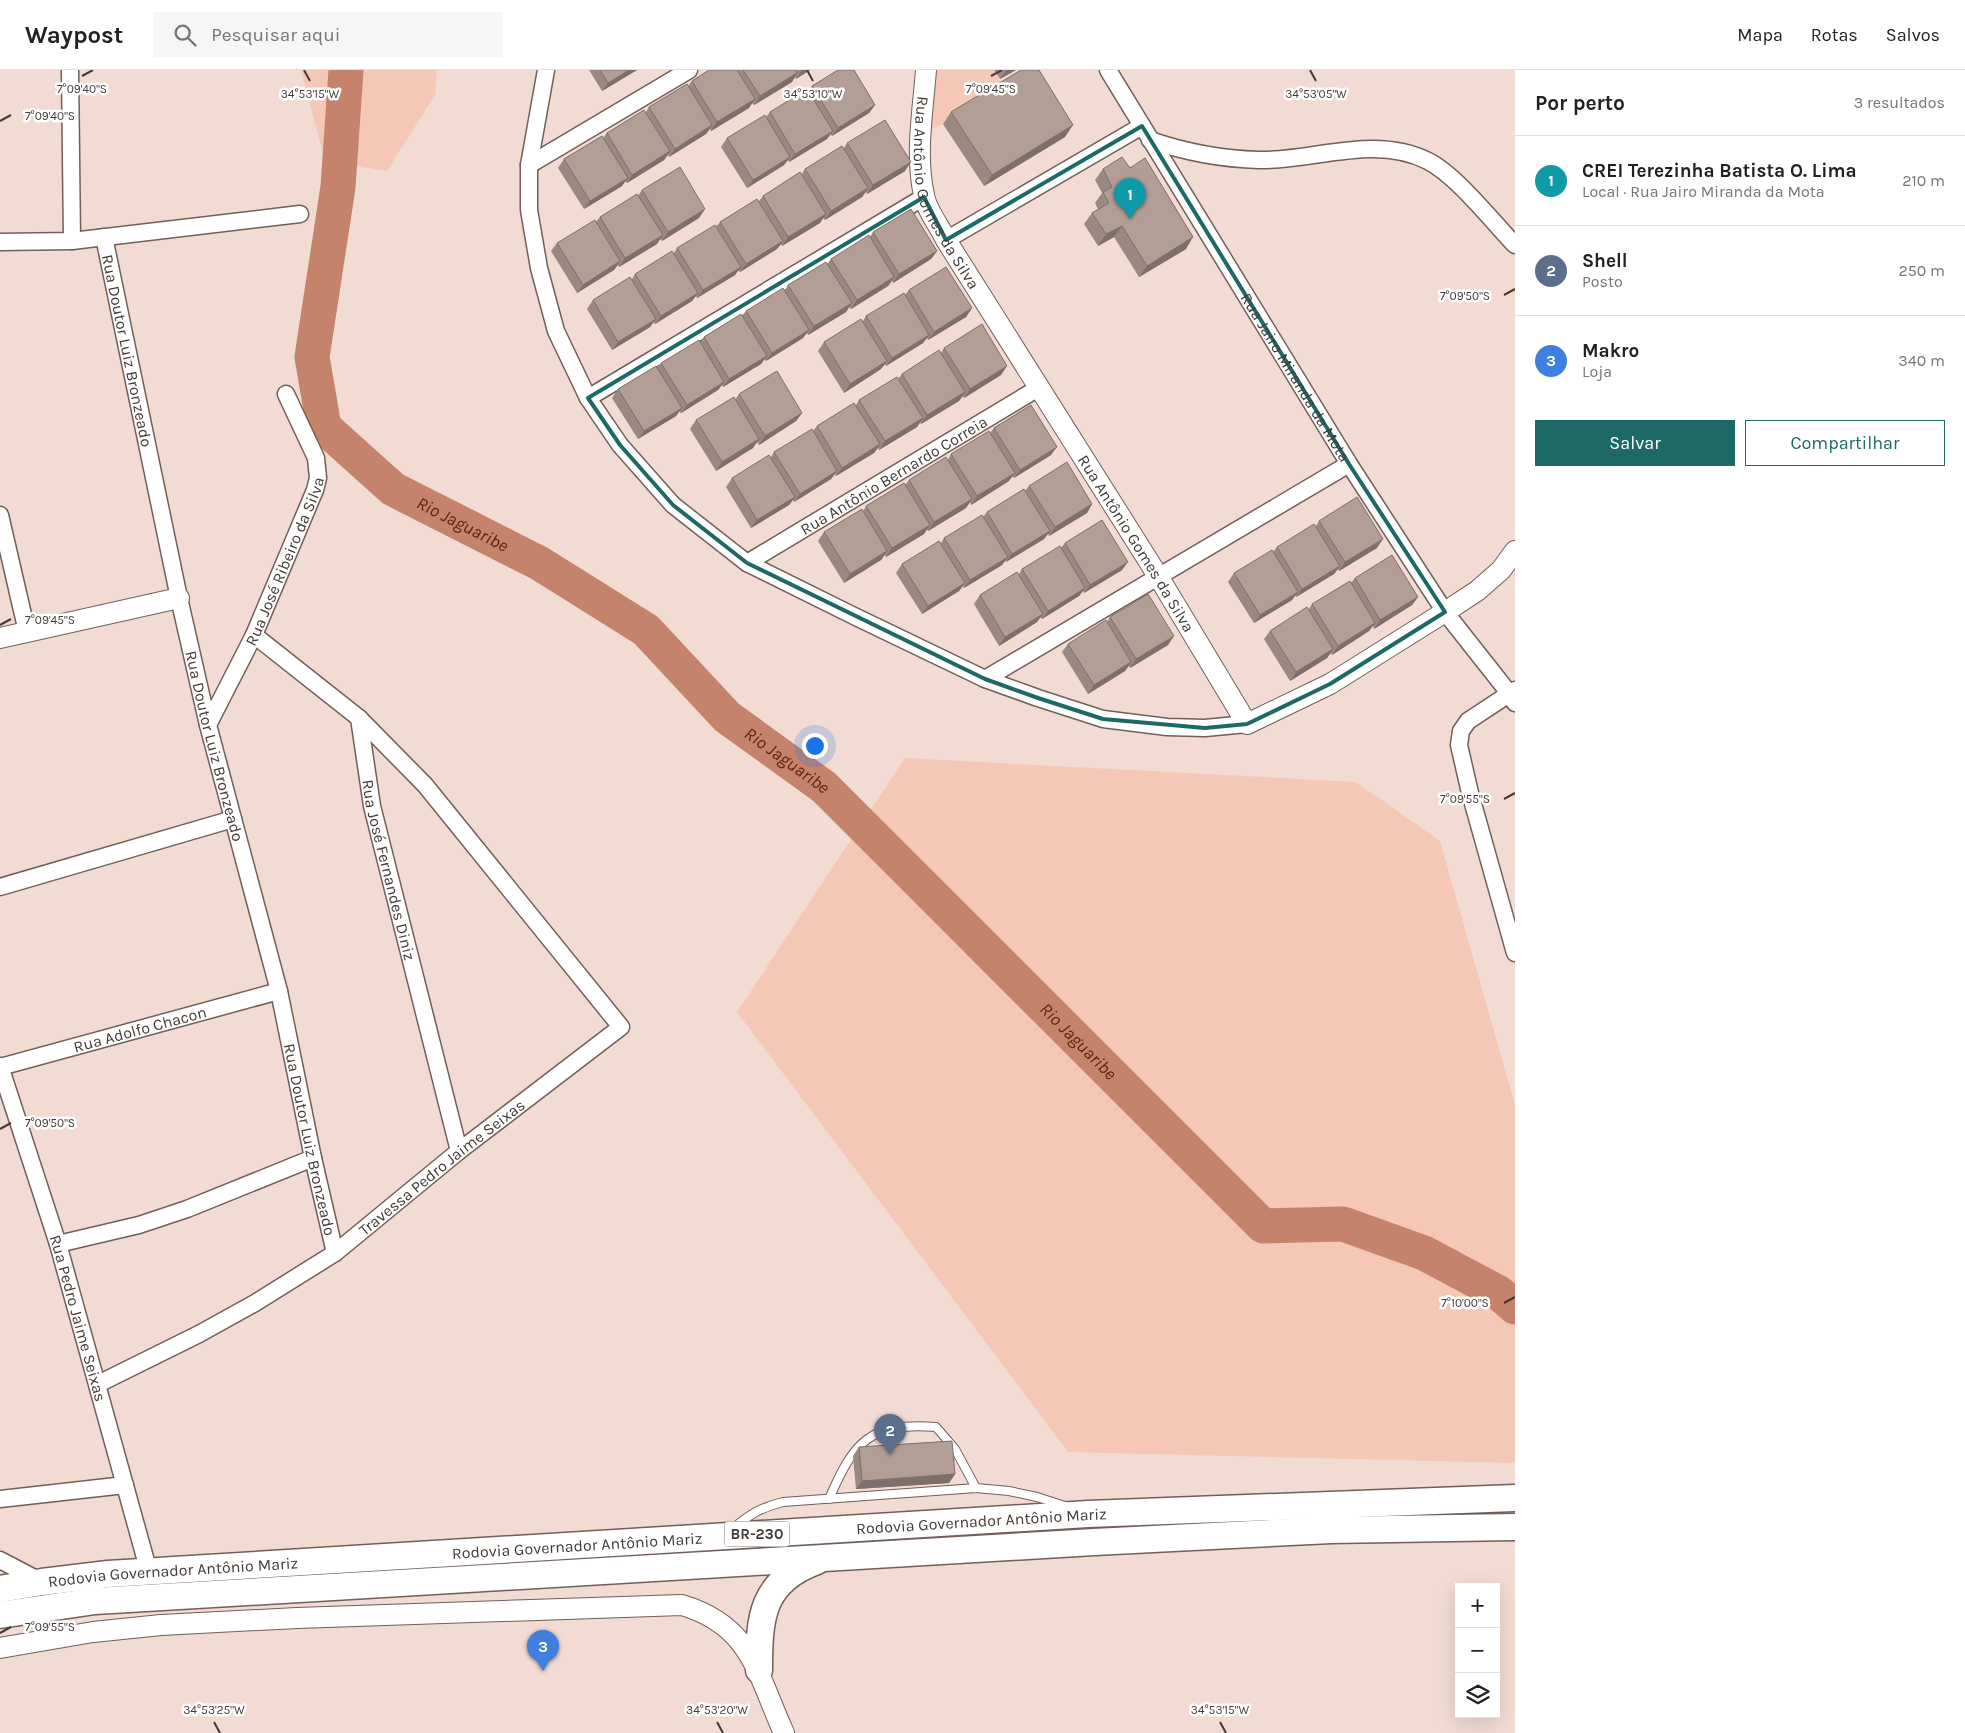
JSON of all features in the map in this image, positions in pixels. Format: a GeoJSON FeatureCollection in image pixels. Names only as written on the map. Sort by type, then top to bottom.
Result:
{"type":"FeatureCollection","features":[{"type":"Feature","properties":{"kind":"highway","name":"Rodovia Governador Antônio Mariz"},"geometry":{"type":"LineString","coordinates":[[0,1589],[108,1574],[1088,1514],[1515,1498]]}},
{"type":"Feature","properties":{"kind":"highway","name":"Rodovia Governador Antônio Mariz"},"geometry":{"type":"LineString","coordinates":[[0,1616],[95,1601],[828,1557],[1331,1530],[1515,1527]]}},
{"type":"Feature","properties":{"kind":"highway"},"geometry":{"type":"LineString","coordinates":[[759,1670],[761,1620],[771,1592],[784,1579],[802,1566],[828,1557]]}},
{"type":"Feature","properties":{"kind":"street"},"geometry":{"type":"LineString","coordinates":[[70,70],[72,241]]}},
{"type":"Feature","properties":{"kind":"street"},"geometry":{"type":"LineString","coordinates":[[546,70],[529,165],[529,210],[539,268],[556,331],[588,398],[620,445],[673,505],[747,563],[985,679],[1103,719],[1167,727],[1205,728],[1247,724],[1330,684],[1477,591],[1501,570],[1515,551]]}},
{"type":"Feature","properties":{"kind":"street"},"geometry":{"type":"LineString","coordinates":[[529,165],[689,70]]}},
{"type":"Feature","properties":{"kind":"street","name":"Rua Antônio Gomes da Silva"},"geometry":{"type":"LineString","coordinates":[[926,70],[920,165],[924,197],[946,240],[1158,576],[1247,724]]}},
{"type":"Feature","properties":{"kind":"street","name":"Rua Jairo Miranda da Mota"},"geometry":{"type":"LineString","coordinates":[[1108,70],[1349,464],[1445,612],[1513,696]]}},
{"type":"Feature","properties":{"kind":"street"},"geometry":{"type":"LineString","coordinates":[[946,240],[1146,133],[1196,153],[1260,160],[1362,150],[1389,150],[1409,153],[1429,162],[1448,175],[1515,245]]}},
{"type":"Feature","properties":{"kind":"street"},"geometry":{"type":"LineString","coordinates":[[588,398],[924,197]]}},
{"type":"Feature","properties":{"kind":"street"},"geometry":{"type":"LineString","coordinates":[[0,242],[72,241],[300,214]]}},
{"type":"Feature","properties":{"kind":"street","name":"Rua Doutor Luiz Bronzeado"},"geometry":{"type":"LineString","coordinates":[[104,237],[179,598],[208,725],[278,990],[335,1253]]}},
{"type":"Feature","properties":{"kind":"street","name":"Rua Antônio Bernardo Correia"},"geometry":{"type":"LineString","coordinates":[[747,563],[1040,387]]}},
{"type":"Feature","properties":{"kind":"street","name":"Rua José Ribeiro da Silva"},"geometry":{"type":"LineString","coordinates":[[208,725],[254,635],[315,490],[318,478],[316,458],[286,394]]}},
{"type":"Feature","properties":{"kind":"street"},"geometry":{"type":"LineString","coordinates":[[985,679],[1349,464]]}},
{"type":"Feature","properties":{"kind":"street"},"geometry":{"type":"LineString","coordinates":[[0,515],[28,632]]}},
{"type":"Feature","properties":{"kind":"street"},"geometry":{"type":"LineString","coordinates":[[0,638],[179,598]]}},
{"type":"Feature","properties":{"kind":"street"},"geometry":{"type":"LineString","coordinates":[[254,635],[359,718]]}},
{"type":"Feature","properties":{"kind":"street"},"geometry":{"type":"LineString","coordinates":[[1513,696],[1468,720],[1461,731],[1459,745],[1470,792],[1515,953]]}},
{"type":"Feature","properties":{"kind":"street","name":"Travessa Pedro Jaime Seixas"},"geometry":{"type":"LineString","coordinates":[[98,1384],[200,1334],[255,1303],[335,1253],[459,1152],[621,1027],[425,785],[359,718]]}},
{"type":"Feature","properties":{"kind":"street","name":"Rua José Fernandes Diniz"},"geometry":{"type":"LineString","coordinates":[[359,718],[372,806],[459,1152]]}},
{"type":"Feature","properties":{"kind":"street"},"geometry":{"type":"LineString","coordinates":[[0,887],[233,819]]}},
{"type":"Feature","properties":{"kind":"street","name":"Rua Adolfo Chacon"},"geometry":{"type":"LineString","coordinates":[[0,1067],[278,990]]}},
{"type":"Feature","properties":{"kind":"street","name":"Rua Pedro Jaime Seixas"},"geometry":{"type":"LineString","coordinates":[[0,1067],[58,1244],[149,1572]]}},
{"type":"Feature","properties":{"kind":"street"},"geometry":{"type":"LineString","coordinates":[[58,1244],[139,1225],[187,1209],[313,1158]]}},
{"type":"Feature","properties":{"kind":"street"},"geometry":{"type":"LineString","coordinates":[[0,1500],[125,1485]]}},
{"type":"Feature","properties":{"kind":"street"},"geometry":{"type":"LineString","coordinates":[[0,1560],[42,1582]]}},
{"type":"Feature","properties":{"kind":"street"},"geometry":{"type":"LineString","coordinates":[[0,1648],[93,1632],[161,1625],[297,1618],[682,1605],[701,1611],[716,1619],[743,1644],[759,1670],[784,1733]]}},
{"type":"Feature","properties":{"kind":"lane"},"geometry":{"type":"LineString","coordinates":[[830,1499],[842,1470],[856,1448],[878,1432],[910,1425],[936,1427],[955,1449],[976,1488]]}},
{"type":"Feature","properties":{"kind":"lane"},"geometry":{"type":"LineString","coordinates":[[724,1536],[748,1515],[766,1506],[783,1502],[976,1488],[1009,1491],[1037,1497],[1088,1514]]}},
{"type":"Feature","properties":{"kind":"highlighted area"},"geometry":{"type":"Polygon","coordinates":[[[1142,126],[1349,464],[1445,612],[1330,684],[1247,724],[1205,728],[1103,719],[985,679],[747,563],[673,505],[620,445],[588,398],[924,197],[946,240],[1142,126]]]}},
{"type":"Feature","properties":{"kind":"shaded area"},"geometry":{"type":"Polygon","coordinates":[[[301,70],[437,70],[435,95],[387,171],[325,161],[301,70]]]}},
{"type":"Feature","properties":{"kind":"shaded area"},"geometry":{"type":"Polygon","coordinates":[[[933,70],[993,70],[1004,87],[924,134],[933,70]]]}},
{"type":"Feature","properties":{"kind":"shaded area"},"geometry":{"type":"Polygon","coordinates":[[[905,758],[1356,782],[1440,841],[1515,1105],[1515,1463],[1068,1452],[737,1012],[905,758]]]}},
{"type":"Feature","properties":{"kind":"building"},"geometry":{"type":"Polygon","coordinates":[[[600,70],[629,70],[608,83],[600,70]]]}},
{"type":"Feature","properties":{"kind":"building"},"geometry":{"type":"Polygon","coordinates":[[[709,70],[737,70],[755,99],[717,122],[692,81],[709,70]]]}},
{"type":"Feature","properties":{"kind":"building"},"geometry":{"type":"Polygon","coordinates":[[[743,70],[796,70],[797,73],[760,96],[743,70]]]}},
{"type":"Feature","properties":{"kind":"building"},"geometry":{"type":"Polygon","coordinates":[[[838,70],[854,70],[875,105],[838,128],[812,86],[838,70]]]}},
{"type":"Feature","properties":{"kind":"building"},"geometry":{"type":"Polygon","coordinates":[[[1021,70],[1039,70],[1073,125],[992,175],[951,112],[1021,70]]]}},
{"type":"Feature","properties":{"kind":"building"},"geometry":{"type":"Polygon","coordinates":[[[687,84],[712,125],[675,149],[649,107],[687,84]]]}},
{"type":"Feature","properties":{"kind":"building"},"geometry":{"type":"Polygon","coordinates":[[[807,89],[833,131],[795,154],[770,112],[807,89]]]}},
{"type":"Feature","properties":{"kind":"building"},"geometry":{"type":"Polygon","coordinates":[[[644,110],[670,151],[632,175],[607,133],[644,110]]]}},
{"type":"Feature","properties":{"kind":"building"},"geometry":{"type":"Polygon","coordinates":[[[765,115],[790,157],[753,180],[727,138],[765,115]]]}},
{"type":"Feature","properties":{"kind":"building"},"geometry":{"type":"Polygon","coordinates":[[[885,120],[911,162],[873,185],[847,143],[885,120]]]}},
{"type":"Feature","properties":{"kind":"building"},"geometry":{"type":"Polygon","coordinates":[[[602,136],[628,178],[590,201],[564,159],[602,136]]]}},
{"type":"Feature","properties":{"kind":"building"},"geometry":{"type":"Polygon","coordinates":[[[842,146],[868,188],[831,211],[805,169],[842,146]]]}},
{"type":"Feature","properties":{"kind":"building"},"geometry":{"type":"Polygon","coordinates":[[[1122,157],[1130,168],[1145,158],[1193,237],[1147,266],[1122,226],[1106,234],[1092,213],[1109,203],[1103,192],[1112,187],[1103,169],[1122,157]]]}},
{"type":"Feature","properties":{"kind":"building"},"geometry":{"type":"Polygon","coordinates":[[[680,167],[705,209],[668,232],[642,190],[680,167]]]}},
{"type":"Feature","properties":{"kind":"building"},"geometry":{"type":"Polygon","coordinates":[[[800,172],[826,214],[788,237],[763,196],[800,172]]]}},
{"type":"Feature","properties":{"kind":"building"},"geometry":{"type":"Polygon","coordinates":[[[637,194],[663,235],[625,258],[600,217],[637,194]]]}},
{"type":"Feature","properties":{"kind":"building"},"geometry":{"type":"Polygon","coordinates":[[[757,199],[783,241],[746,264],[720,222],[757,199]]]}},
{"type":"Feature","properties":{"kind":"building"},"geometry":{"type":"Polygon","coordinates":[[[911,209],[937,251],[899,274],[873,232],[911,209]]]}},
{"type":"Feature","properties":{"kind":"building"},"geometry":{"type":"Polygon","coordinates":[[[595,220],[620,261],[583,285],[557,243],[595,220]]]}},
{"type":"Feature","properties":{"kind":"building"},"geometry":{"type":"Polygon","coordinates":[[[715,225],[741,267],[703,290],[677,248],[715,225]]]}},
{"type":"Feature","properties":{"kind":"building"},"geometry":{"type":"Polygon","coordinates":[[[869,235],[894,277],[857,300],[831,259],[869,235]]]}},
{"type":"Feature","properties":{"kind":"building"},"geometry":{"type":"Polygon","coordinates":[[[672,251],[698,293],[661,316],[635,274],[672,251]]]}},
{"type":"Feature","properties":{"kind":"building"},"geometry":{"type":"Polygon","coordinates":[[[826,262],[852,303],[814,326],[788,285],[826,262]]]}},
{"type":"Feature","properties":{"kind":"building"},"geometry":{"type":"Polygon","coordinates":[[[946,267],[972,308],[934,332],[909,290],[946,267]]]}},
{"type":"Feature","properties":{"kind":"building"},"geometry":{"type":"Polygon","coordinates":[[[630,277],[656,319],[618,342],[593,300],[630,277]]]}},
{"type":"Feature","properties":{"kind":"building"},"geometry":{"type":"Polygon","coordinates":[[[783,288],[809,330],[772,353],[746,311],[783,288]]]}},
{"type":"Feature","properties":{"kind":"building"},"geometry":{"type":"Polygon","coordinates":[[[904,293],[929,335],[892,358],[866,316],[904,293]]]}},
{"type":"Feature","properties":{"kind":"building"},"geometry":{"type":"Polygon","coordinates":[[[741,314],[767,356],[729,379],[704,337],[741,314]]]}},
{"type":"Feature","properties":{"kind":"building"},"geometry":{"type":"Polygon","coordinates":[[[861,319],[887,361],[850,384],[824,342],[861,319]]]}},
{"type":"Feature","properties":{"kind":"building"},"geometry":{"type":"Polygon","coordinates":[[[982,324],[1007,366],[970,389],[944,348],[982,324]]]}},
{"type":"Feature","properties":{"kind":"building"},"geometry":{"type":"Polygon","coordinates":[[[699,340],[724,382],[687,405],[661,363],[699,340]]]}},
{"type":"Feature","properties":{"kind":"building"},"geometry":{"type":"Polygon","coordinates":[[[939,350],[965,392],[927,415],[902,374],[939,350]]]}},
{"type":"Feature","properties":{"kind":"building"},"geometry":{"type":"Polygon","coordinates":[[[656,366],[682,408],[644,431],[618,389],[656,366]]]}},
{"type":"Feature","properties":{"kind":"building"},"geometry":{"type":"Polygon","coordinates":[[[777,371],[802,413],[765,436],[739,394],[777,371]]]}},
{"type":"Feature","properties":{"kind":"building"},"geometry":{"type":"Polygon","coordinates":[[[897,377],[923,418],[885,441],[859,400],[897,377]]]}},
{"type":"Feature","properties":{"kind":"building"},"geometry":{"type":"Polygon","coordinates":[[[734,397],[759,439],[722,462],[696,420],[734,397]]]}},
{"type":"Feature","properties":{"kind":"building"},"geometry":{"type":"Polygon","coordinates":[[[854,403],[880,444],[842,468],[817,426],[854,403]]]}},
{"type":"Feature","properties":{"kind":"building"},"geometry":{"type":"Polygon","coordinates":[[[1031,405],[1057,447],[1020,470],[994,428],[1031,405]]]}},
{"type":"Feature","properties":{"kind":"building"},"geometry":{"type":"Polygon","coordinates":[[[812,429],[837,471],[800,494],[774,452],[812,429]]]}},
{"type":"Feature","properties":{"kind":"building"},"geometry":{"type":"Polygon","coordinates":[[[989,431],[1015,473],[977,496],[951,454],[989,431]]]}},
{"type":"Feature","properties":{"kind":"building"},"geometry":{"type":"Polygon","coordinates":[[[769,455],[795,497],[757,520],[732,478],[769,455]]]}},
{"type":"Feature","properties":{"kind":"building"},"geometry":{"type":"Polygon","coordinates":[[[946,457],[972,499],[934,522],[909,480],[946,457]]]}},
{"type":"Feature","properties":{"kind":"building"},"geometry":{"type":"Polygon","coordinates":[[[1067,462],[1092,504],[1055,527],[1029,486],[1067,462]]]}},
{"type":"Feature","properties":{"kind":"building"},"geometry":{"type":"Polygon","coordinates":[[[904,483],[930,525],[892,548],[866,506],[904,483]]]}},
{"type":"Feature","properties":{"kind":"building"},"geometry":{"type":"Polygon","coordinates":[[[1024,489],[1050,531],[1012,554],[987,512],[1024,489]]]}},
{"type":"Feature","properties":{"kind":"building"},"geometry":{"type":"Polygon","coordinates":[[[1357,497],[1383,539],[1345,562],[1319,521],[1357,497]]]}},
{"type":"Feature","properties":{"kind":"building"},"geometry":{"type":"Polygon","coordinates":[[[862,509],[887,551],[850,574],[824,532],[862,509]]]}},
{"type":"Feature","properties":{"kind":"building"},"geometry":{"type":"Polygon","coordinates":[[[982,515],[1008,557],[970,580],[944,538],[982,515]]]}},
{"type":"Feature","properties":{"kind":"building"},"geometry":{"type":"Polygon","coordinates":[[[1102,520],[1128,562],[1090,585],[1065,543],[1102,520]]]}},
{"type":"Feature","properties":{"kind":"building"},"geometry":{"type":"Polygon","coordinates":[[[1314,524],[1340,566],[1302,589],[1277,547],[1314,524]]]}},
{"type":"Feature","properties":{"kind":"building"},"geometry":{"type":"Polygon","coordinates":[[[939,541],[965,583],[928,606],[902,564],[939,541]]]}},
{"type":"Feature","properties":{"kind":"building"},"geometry":{"type":"Polygon","coordinates":[[[1060,546],[1085,588],[1048,611],[1022,569],[1060,546]]]}},
{"type":"Feature","properties":{"kind":"building"},"geometry":{"type":"Polygon","coordinates":[[[1272,550],[1298,592],[1260,615],[1234,573],[1272,550]]]}},
{"type":"Feature","properties":{"kind":"building"},"geometry":{"type":"Polygon","coordinates":[[[1392,555],[1418,597],[1380,620],[1355,578],[1392,555]]]}},
{"type":"Feature","properties":{"kind":"building"},"geometry":{"type":"Polygon","coordinates":[[[1017,572],[1043,614],[1005,637],[980,595],[1017,572]]]}},
{"type":"Feature","properties":{"kind":"building"},"geometry":{"type":"Polygon","coordinates":[[[1350,581],[1375,623],[1338,646],[1312,604],[1350,581]]]}},
{"type":"Feature","properties":{"kind":"building"},"geometry":{"type":"Polygon","coordinates":[[[1148,594],[1174,636],[1136,659],[1110,617],[1148,594]]]}},
{"type":"Feature","properties":{"kind":"building"},"geometry":{"type":"Polygon","coordinates":[[[1307,607],[1333,649],[1296,672],[1270,631],[1307,607]]]}},
{"type":"Feature","properties":{"kind":"building"},"geometry":{"type":"Polygon","coordinates":[[[1106,620],[1131,662],[1094,685],[1068,644],[1106,620]]]}},
{"type":"Feature","properties":{"kind":"building"},"geometry":{"type":"Polygon","coordinates":[[[952,1441],[955,1474],[862,1481],[859,1447],[952,1441]]]}},
{"type":"Feature","properties":{"kind":"waterway","name":"Rio Jaguaribe"},"geometry":{"type":"LineString","coordinates":[[346,70],[338,187],[312,357],[324,427],[393,489],[539,563],[646,630],[727,717],[824,787],[1263,1226],[1343,1224],[1424,1253],[1499,1293],[1515,1307]]}},
{"type":"Feature","properties":{"kind":"place","name":"CREI Terezinha Batista O. Lima"},"geometry":{"type":"Point","coordinates":[1130,219]}},
{"type":"Feature","properties":{"kind":"place","name":"Shell"},"geometry":{"type":"Point","coordinates":[890,1455]}},
{"type":"Feature","properties":{"kind":"place","name":"Makro"},"geometry":{"type":"Point","coordinates":[543,1671]}}]}
